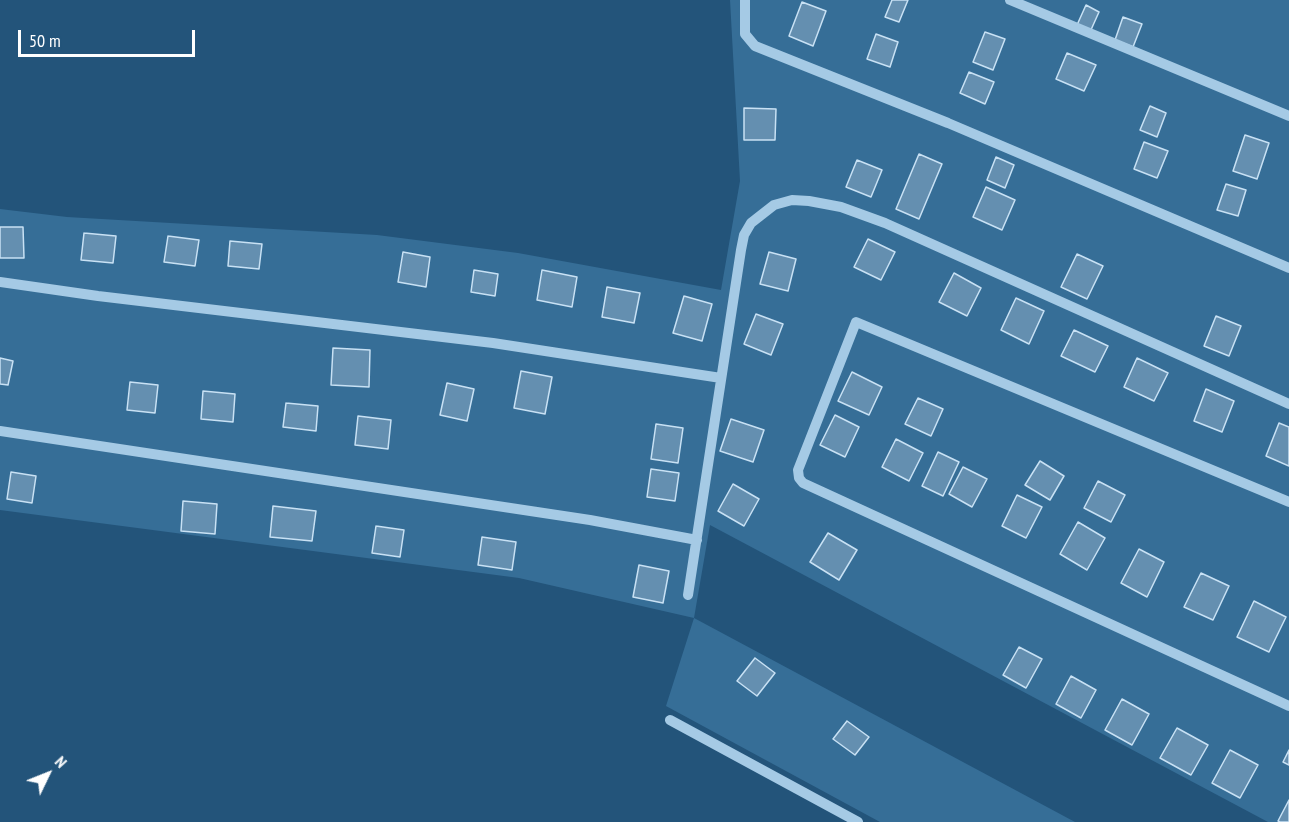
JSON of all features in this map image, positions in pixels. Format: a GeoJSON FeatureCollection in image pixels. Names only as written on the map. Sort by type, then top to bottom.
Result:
{"type":"FeatureCollection","features":[{"type":"Feature","properties":{"kind":"lane"},"geometry":{"type":"LineString","coordinates":[[745,0],[745,34],[755,46],[948,123],[1289,268]]}},
{"type":"Feature","properties":{"kind":"lane"},"geometry":{"type":"LineString","coordinates":[[1010,0],[1289,116]]}},
{"type":"Feature","properties":{"kind":"lane"},"geometry":{"type":"LineString","coordinates":[[688,595],[744,235],[751,223],[774,205],[792,200],[809,201],[841,207],[885,223],[1289,404]]}},
{"type":"Feature","properties":{"kind":"lane"},"geometry":{"type":"LineString","coordinates":[[0,282],[98,296],[493,343],[721,378]]}},
{"type":"Feature","properties":{"kind":"lane"},"geometry":{"type":"LineString","coordinates":[[1289,502],[856,321],[798,470],[799,478],[803,483],[1289,706]]}},
{"type":"Feature","properties":{"kind":"lane"},"geometry":{"type":"LineString","coordinates":[[0,431],[567,516],[697,540]]}},
{"type":"Feature","properties":{"kind":"lane"},"geometry":{"type":"LineString","coordinates":[[670,720],[858,822]]}},
{"type":"Feature","properties":{"kind":"shaded area"},"geometry":{"type":"Polygon","coordinates":[[[730,0],[1289,0],[1289,822],[1268,822],[710,525],[694,618],[519,578],[0,510],[0,209],[67,217],[377,235],[518,253],[721,290],[740,181],[730,0]]]}},
{"type":"Feature","properties":{"kind":"shaded area"},"geometry":{"type":"Polygon","coordinates":[[[694,618],[1075,822],[880,822],[666,706],[694,618]]]}},
{"type":"Feature","properties":{"kind":"building"},"geometry":{"type":"Polygon","coordinates":[[[892,0],[908,0],[899,22],[885,17],[892,0]]]}},
{"type":"Feature","properties":{"kind":"building"},"geometry":{"type":"Polygon","coordinates":[[[802,2],[826,11],[813,46],[789,36],[802,2]]]}},
{"type":"Feature","properties":{"kind":"building"},"geometry":{"type":"Polygon","coordinates":[[[1086,5],[1099,12],[1090,32],[1077,25],[1086,5]]]}},
{"type":"Feature","properties":{"kind":"building"},"geometry":{"type":"Polygon","coordinates":[[[1123,17],[1142,24],[1133,47],[1115,40],[1123,17]]]}},
{"type":"Feature","properties":{"kind":"building"},"geometry":{"type":"Polygon","coordinates":[[[985,32],[1005,39],[993,70],[973,62],[985,32]]]}},
{"type":"Feature","properties":{"kind":"building"},"geometry":{"type":"Polygon","coordinates":[[[876,34],[898,42],[890,67],[867,59],[876,34]]]}},
{"type":"Feature","properties":{"kind":"building"},"geometry":{"type":"Polygon","coordinates":[[[1067,53],[1096,65],[1084,91],[1056,79],[1067,53]]]}},
{"type":"Feature","properties":{"kind":"building"},"geometry":{"type":"Polygon","coordinates":[[[969,72],[994,82],[985,104],[960,93],[969,72]]]}},
{"type":"Feature","properties":{"kind":"building"},"geometry":{"type":"Polygon","coordinates":[[[1150,106],[1166,113],[1157,137],[1140,130],[1150,106]]]}},
{"type":"Feature","properties":{"kind":"building"},"geometry":{"type":"Polygon","coordinates":[[[744,108],[776,109],[775,140],[744,140],[744,108]]]}},
{"type":"Feature","properties":{"kind":"building"},"geometry":{"type":"Polygon","coordinates":[[[1245,135],[1269,143],[1257,179],[1233,171],[1245,135]]]}},
{"type":"Feature","properties":{"kind":"building"},"geometry":{"type":"Polygon","coordinates":[[[1144,142],[1168,151],[1157,178],[1134,169],[1144,142]]]}},
{"type":"Feature","properties":{"kind":"building"},"geometry":{"type":"Polygon","coordinates":[[[919,154],[942,164],[919,219],[896,209],[919,154]]]}},
{"type":"Feature","properties":{"kind":"building"},"geometry":{"type":"Polygon","coordinates":[[[996,157],[1014,165],[1005,188],[987,180],[996,157]]]}},
{"type":"Feature","properties":{"kind":"building"},"geometry":{"type":"Polygon","coordinates":[[[857,160],[882,170],[871,197],[846,187],[857,160]]]}},
{"type":"Feature","properties":{"kind":"building"},"geometry":{"type":"Polygon","coordinates":[[[1226,184],[1246,190],[1238,216],[1217,210],[1226,184]]]}},
{"type":"Feature","properties":{"kind":"building"},"geometry":{"type":"Polygon","coordinates":[[[986,187],[1015,200],[1002,230],[973,217],[986,187]]]}},
{"type":"Feature","properties":{"kind":"building"},"geometry":{"type":"Polygon","coordinates":[[[0,227],[23,227],[24,258],[0,258],[0,227]]]}},
{"type":"Feature","properties":{"kind":"building"},"geometry":{"type":"Polygon","coordinates":[[[84,233],[116,236],[113,263],[81,260],[84,233]]]}},
{"type":"Feature","properties":{"kind":"building"},"geometry":{"type":"Polygon","coordinates":[[[168,236],[199,240],[195,266],[164,262],[168,236]]]}},
{"type":"Feature","properties":{"kind":"building"},"geometry":{"type":"Polygon","coordinates":[[[868,239],[895,252],[881,280],[854,267],[868,239]]]}},
{"type":"Feature","properties":{"kind":"building"},"geometry":{"type":"Polygon","coordinates":[[[230,241],[262,244],[259,269],[228,266],[230,241]]]}},
{"type":"Feature","properties":{"kind":"building"},"geometry":{"type":"Polygon","coordinates":[[[403,252],[430,257],[426,287],[398,282],[403,252]]]}},
{"type":"Feature","properties":{"kind":"building"},"geometry":{"type":"Polygon","coordinates":[[[769,252],[796,259],[788,291],[760,284],[769,252]]]}},
{"type":"Feature","properties":{"kind":"building"},"geometry":{"type":"Polygon","coordinates":[[[1077,254],[1103,266],[1087,299],[1061,287],[1077,254]]]}},
{"type":"Feature","properties":{"kind":"building"},"geometry":{"type":"Polygon","coordinates":[[[474,270],[498,274],[495,296],[471,292],[474,270]]]}},
{"type":"Feature","properties":{"kind":"building"},"geometry":{"type":"Polygon","coordinates":[[[542,270],[577,277],[572,307],[537,300],[542,270]]]}},
{"type":"Feature","properties":{"kind":"building"},"geometry":{"type":"Polygon","coordinates":[[[954,273],[981,288],[967,316],[939,302],[954,273]]]}},
{"type":"Feature","properties":{"kind":"building"},"geometry":{"type":"Polygon","coordinates":[[[607,287],[640,293],[634,323],[602,317],[607,287]]]}},
{"type":"Feature","properties":{"kind":"building"},"geometry":{"type":"Polygon","coordinates":[[[684,296],[712,304],[702,341],[673,333],[684,296]]]}},
{"type":"Feature","properties":{"kind":"building"},"geometry":{"type":"Polygon","coordinates":[[[1016,298],[1044,311],[1029,344],[1001,330],[1016,298]]]}},
{"type":"Feature","properties":{"kind":"building"},"geometry":{"type":"Polygon","coordinates":[[[756,314],[783,324],[771,355],[744,344],[756,314]]]}},
{"type":"Feature","properties":{"kind":"building"},"geometry":{"type":"Polygon","coordinates":[[[1216,316],[1241,326],[1229,356],[1204,346],[1216,316]]]}},
{"type":"Feature","properties":{"kind":"building"},"geometry":{"type":"Polygon","coordinates":[[[1074,330],[1108,346],[1095,372],[1061,356],[1074,330]]]}},
{"type":"Feature","properties":{"kind":"building"},"geometry":{"type":"Polygon","coordinates":[[[333,348],[370,350],[369,387],[331,385],[333,348]]]}},
{"type":"Feature","properties":{"kind":"building"},"geometry":{"type":"Polygon","coordinates":[[[0,358],[13,361],[8,385],[0,384],[0,358]]]}},
{"type":"Feature","properties":{"kind":"building"},"geometry":{"type":"Polygon","coordinates":[[[1137,358],[1168,373],[1154,401],[1124,387],[1137,358]]]}},
{"type":"Feature","properties":{"kind":"building"},"geometry":{"type":"Polygon","coordinates":[[[521,371],[552,377],[545,414],[514,408],[521,371]]]}},
{"type":"Feature","properties":{"kind":"building"},"geometry":{"type":"Polygon","coordinates":[[[852,372],[882,387],[869,415],[838,401],[852,372]]]}},
{"type":"Feature","properties":{"kind":"building"},"geometry":{"type":"Polygon","coordinates":[[[130,382],[158,385],[155,413],[127,410],[130,382]]]}},
{"type":"Feature","properties":{"kind":"building"},"geometry":{"type":"Polygon","coordinates":[[[447,383],[474,389],[467,421],[440,415],[447,383]]]}},
{"type":"Feature","properties":{"kind":"building"},"geometry":{"type":"Polygon","coordinates":[[[1206,389],[1234,401],[1222,432],[1194,421],[1206,389]]]}},
{"type":"Feature","properties":{"kind":"building"},"geometry":{"type":"Polygon","coordinates":[[[203,391],[235,394],[233,422],[201,419],[203,391]]]}},
{"type":"Feature","properties":{"kind":"building"},"geometry":{"type":"Polygon","coordinates":[[[918,398],[943,409],[931,436],[905,424],[918,398]]]}},
{"type":"Feature","properties":{"kind":"building"},"geometry":{"type":"Polygon","coordinates":[[[286,403],[318,406],[316,431],[283,427],[286,403]]]}},
{"type":"Feature","properties":{"kind":"building"},"geometry":{"type":"Polygon","coordinates":[[[835,415],[859,427],[845,457],[820,445],[835,415]]]}},
{"type":"Feature","properties":{"kind":"building"},"geometry":{"type":"Polygon","coordinates":[[[358,416],[391,420],[388,449],[355,445],[358,416]]]}},
{"type":"Feature","properties":{"kind":"building"},"geometry":{"type":"Polygon","coordinates":[[[731,419],[764,430],[753,462],[720,451],[731,419]]]}},
{"type":"Feature","properties":{"kind":"building"},"geometry":{"type":"Polygon","coordinates":[[[1279,423],[1289,427],[1289,466],[1266,456],[1279,423]]]}},
{"type":"Feature","properties":{"kind":"building"},"geometry":{"type":"Polygon","coordinates":[[[656,424],[683,428],[678,463],[651,459],[656,424]]]}},
{"type":"Feature","properties":{"kind":"building"},"geometry":{"type":"Polygon","coordinates":[[[896,439],[923,453],[909,481],[882,467],[896,439]]]}},
{"type":"Feature","properties":{"kind":"building"},"geometry":{"type":"Polygon","coordinates":[[[938,452],[959,462],[943,496],[922,486],[938,452]]]}},
{"type":"Feature","properties":{"kind":"building"},"geometry":{"type":"Polygon","coordinates":[[[1040,461],[1064,476],[1050,500],[1025,485],[1040,461]]]}},
{"type":"Feature","properties":{"kind":"building"},"geometry":{"type":"Polygon","coordinates":[[[963,467],[987,479],[972,507],[949,494],[963,467]]]}},
{"type":"Feature","properties":{"kind":"building"},"geometry":{"type":"Polygon","coordinates":[[[651,469],[679,473],[675,501],[647,497],[651,469]]]}},
{"type":"Feature","properties":{"kind":"building"},"geometry":{"type":"Polygon","coordinates":[[[11,472],[36,476],[32,503],[7,499],[11,472]]]}},
{"type":"Feature","properties":{"kind":"building"},"geometry":{"type":"Polygon","coordinates":[[[1098,481],[1125,495],[1111,522],[1084,508],[1098,481]]]}},
{"type":"Feature","properties":{"kind":"building"},"geometry":{"type":"Polygon","coordinates":[[[733,484],[759,499],[744,526],[718,511],[733,484]]]}},
{"type":"Feature","properties":{"kind":"building"},"geometry":{"type":"Polygon","coordinates":[[[1017,495],[1042,507],[1026,538],[1002,526],[1017,495]]]}},
{"type":"Feature","properties":{"kind":"building"},"geometry":{"type":"Polygon","coordinates":[[[183,501],[217,504],[215,534],[181,531],[183,501]]]}},
{"type":"Feature","properties":{"kind":"building"},"geometry":{"type":"Polygon","coordinates":[[[273,506],[316,511],[312,541],[270,537],[273,506]]]}},
{"type":"Feature","properties":{"kind":"building"},"geometry":{"type":"Polygon","coordinates":[[[1078,522],[1105,538],[1087,570],[1060,554],[1078,522]]]}},
{"type":"Feature","properties":{"kind":"building"},"geometry":{"type":"Polygon","coordinates":[[[376,526],[404,530],[400,557],[372,553],[376,526]]]}},
{"type":"Feature","properties":{"kind":"building"},"geometry":{"type":"Polygon","coordinates":[[[828,533],[857,550],[839,580],[810,562],[828,533]]]}},
{"type":"Feature","properties":{"kind":"building"},"geometry":{"type":"Polygon","coordinates":[[[482,537],[516,542],[512,570],[478,565],[482,537]]]}},
{"type":"Feature","properties":{"kind":"building"},"geometry":{"type":"Polygon","coordinates":[[[1139,549],[1164,562],[1147,597],[1121,583],[1139,549]]]}},
{"type":"Feature","properties":{"kind":"building"},"geometry":{"type":"Polygon","coordinates":[[[639,565],[669,571],[663,603],[633,597],[639,565]]]}},
{"type":"Feature","properties":{"kind":"building"},"geometry":{"type":"Polygon","coordinates":[[[1201,573],[1229,586],[1213,620],[1184,607],[1201,573]]]}},
{"type":"Feature","properties":{"kind":"building"},"geometry":{"type":"Polygon","coordinates":[[[1254,601],[1286,617],[1269,652],[1237,637],[1254,601]]]}},
{"type":"Feature","properties":{"kind":"building"},"geometry":{"type":"Polygon","coordinates":[[[1019,647],[1042,659],[1026,688],[1003,675],[1019,647]]]}},
{"type":"Feature","properties":{"kind":"building"},"geometry":{"type":"Polygon","coordinates":[[[755,658],[775,673],[757,696],[737,681],[755,658]]]}},
{"type":"Feature","properties":{"kind":"building"},"geometry":{"type":"Polygon","coordinates":[[[1071,676],[1096,690],[1081,718],[1056,704],[1071,676]]]}},
{"type":"Feature","properties":{"kind":"building"},"geometry":{"type":"Polygon","coordinates":[[[1122,699],[1149,714],[1132,745],[1105,730],[1122,699]]]}},
{"type":"Feature","properties":{"kind":"building"},"geometry":{"type":"Polygon","coordinates":[[[847,721],[869,737],[855,755],[833,739],[847,721]]]}},
{"type":"Feature","properties":{"kind":"building"},"geometry":{"type":"Polygon","coordinates":[[[1177,728],[1208,745],[1191,775],[1160,758],[1177,728]]]}},
{"type":"Feature","properties":{"kind":"building"},"geometry":{"type":"Polygon","coordinates":[[[1230,750],[1258,765],[1240,798],[1212,783],[1230,750]]]}},
{"type":"Feature","properties":{"kind":"building"},"geometry":{"type":"Polygon","coordinates":[[[1289,750],[1289,765],[1283,762],[1289,750]]]}},
{"type":"Feature","properties":{"kind":"building"},"geometry":{"type":"Polygon","coordinates":[[[1289,800],[1289,822],[1280,822],[1278,821],[1289,800]]]}}]}
